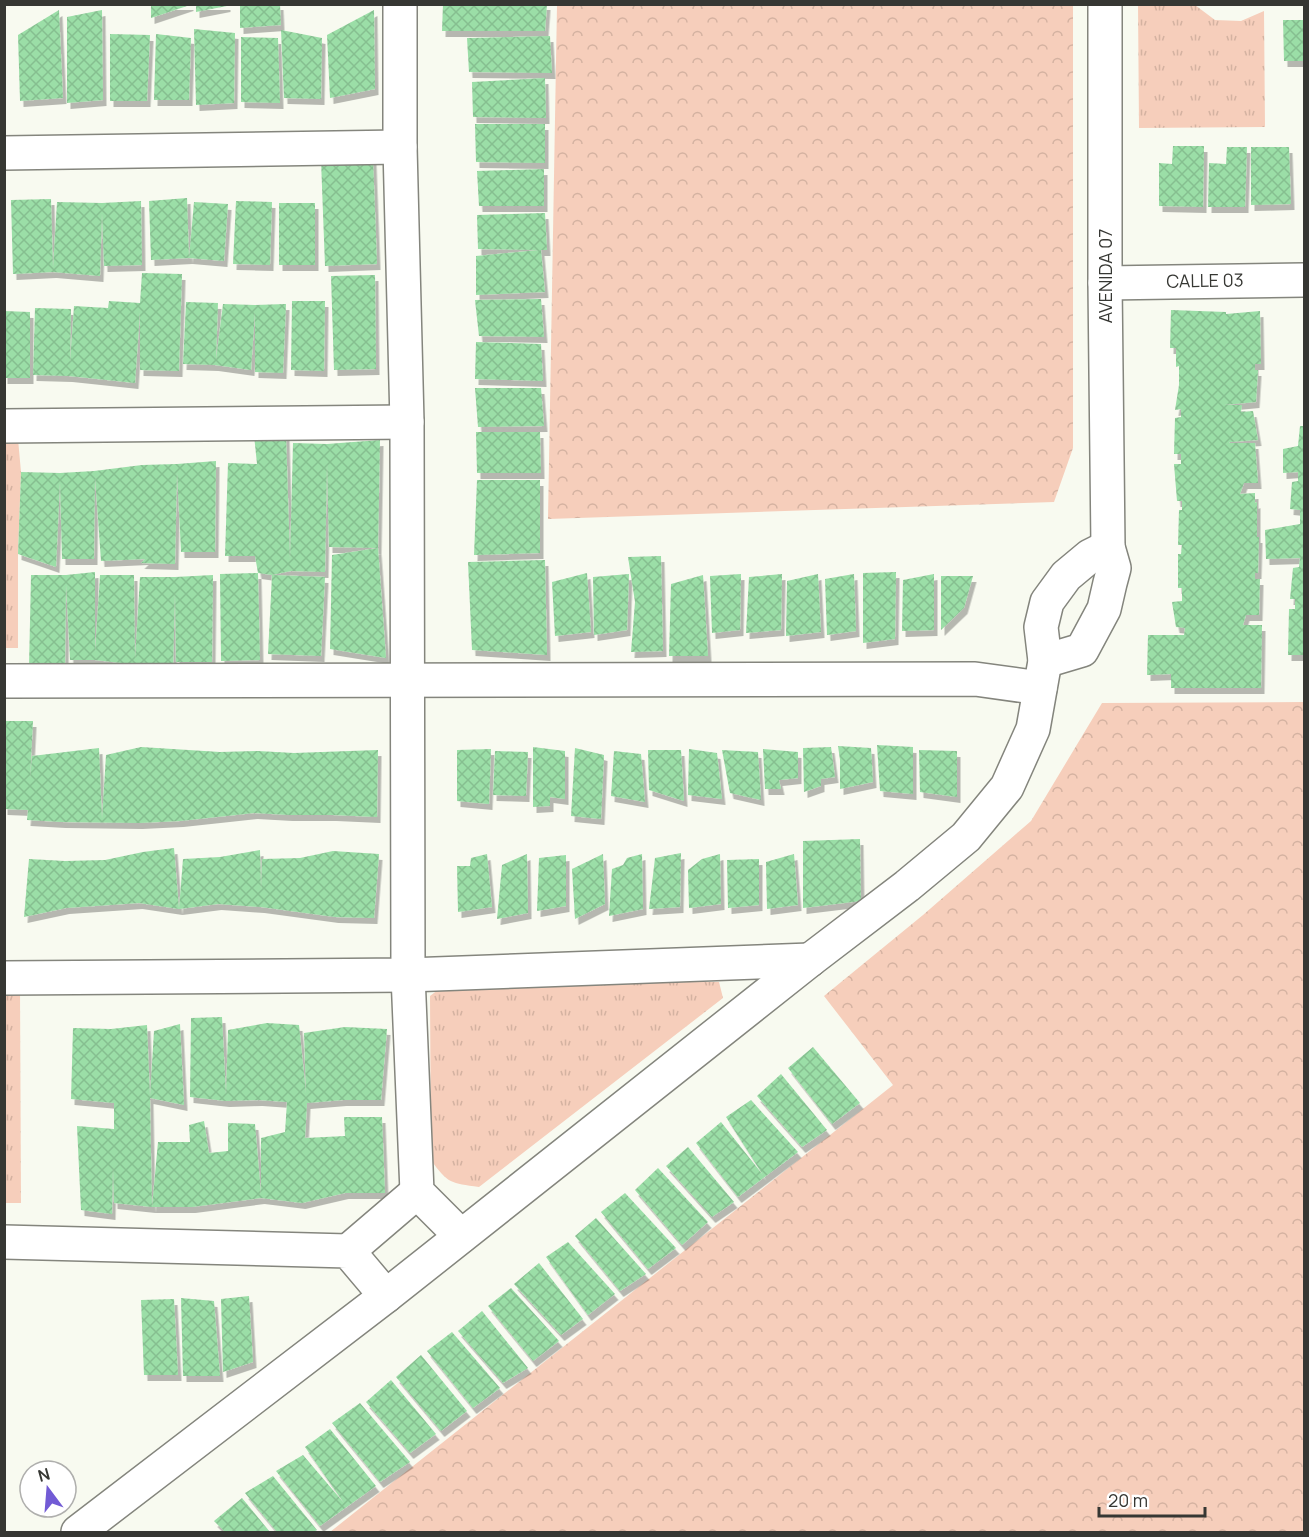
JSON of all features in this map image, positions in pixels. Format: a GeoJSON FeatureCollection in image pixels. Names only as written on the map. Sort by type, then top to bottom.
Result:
{"type":"FeatureCollection","features":[{"type":"Feature","properties":{"kind":"street"},"geometry":{"type":"LineString","coordinates":[[400,4],[400,147],[407,422],[408,975],[417,1192],[461,1236]]}},
{"type":"Feature","properties":{"kind":"street","name":"AVENIDA 07"},"geometry":{"type":"LineString","coordinates":[[1042,675],[1082,650],[1104,609],[1114,568],[1108,547],[1105,4]]}},
{"type":"Feature","properties":{"kind":"street"},"geometry":{"type":"LineString","coordinates":[[4,153],[400,147]]}},
{"type":"Feature","properties":{"kind":"street","name":"CALLE 03"},"geometry":{"type":"LineString","coordinates":[[1105,283],[1305,280]]}},
{"type":"Feature","properties":{"kind":"street"},"geometry":{"type":"LineString","coordinates":[[4,426],[407,422]]}},
{"type":"Feature","properties":{"kind":"street"},"geometry":{"type":"LineString","coordinates":[[78,1533],[386,1296],[810,960],[907,886],[966,837],[1006,788],[1033,729],[1042,675],[1041,627],[1047,602],[1066,576],[1090,556],[1108,547]]}},
{"type":"Feature","properties":{"kind":"street"},"geometry":{"type":"LineString","coordinates":[[4,681],[975,679],[1042,675]]}},
{"type":"Feature","properties":{"kind":"street"},"geometry":{"type":"LineString","coordinates":[[4,978],[408,975],[810,960]]}},
{"type":"Feature","properties":{"kind":"street"},"geometry":{"type":"LineString","coordinates":[[4,1242],[348,1251],[417,1192]]}},
{"type":"Feature","properties":{"kind":"street"},"geometry":{"type":"LineString","coordinates":[[348,1251],[386,1296]]}},
{"type":"Feature","properties":{"kind":"green space"},"geometry":{"type":"Polygon","coordinates":[[[557,5],[1073,5],[1073,448],[1054,502],[548,519],[557,5]]]}},
{"type":"Feature","properties":{"kind":"green space"},"geometry":{"type":"Polygon","coordinates":[[[1138,5],[1195,5],[1215,20],[1241,21],[1264,11],[1265,127],[1139,128],[1138,5]]]}},
{"type":"Feature","properties":{"kind":"green space"},"geometry":{"type":"Polygon","coordinates":[[[4,439],[18,439],[21,472],[18,648],[5,648],[4,439]]]}},
{"type":"Feature","properties":{"kind":"green space"},"geometry":{"type":"Polygon","coordinates":[[[1304,702],[1304,1532],[330,1532],[893,1085],[824,996],[923,915],[1031,821],[1102,703],[1304,702]]]}},
{"type":"Feature","properties":{"kind":"green space"},"geometry":{"type":"Polygon","coordinates":[[[719,982],[723,998],[479,1187],[451,1181],[431,1160],[430,996],[447,983],[719,982]]]}},
{"type":"Feature","properties":{"kind":"green space"},"geometry":{"type":"Polygon","coordinates":[[[4,988],[20,988],[21,1203],[5,1203],[4,988]]]}},
{"type":"Feature","properties":{"kind":"building"},"geometry":{"type":"Polygon","coordinates":[[[151,4],[190,4],[190,5],[151,18],[151,4]]]}},
{"type":"Feature","properties":{"kind":"building"},"geometry":{"type":"Polygon","coordinates":[[[196,4],[227,4],[227,6],[196,12],[196,4]]]}},
{"type":"Feature","properties":{"kind":"building"},"geometry":{"type":"Polygon","coordinates":[[[240,4],[280,4],[281,25],[240,28],[240,4]]]}},
{"type":"Feature","properties":{"kind":"building"},"geometry":{"type":"Polygon","coordinates":[[[443,4],[547,4],[545,31],[442,31],[443,4]]]}},
{"type":"Feature","properties":{"kind":"building"},"geometry":{"type":"Polygon","coordinates":[[[59,10],[63,98],[20,101],[18,35],[59,10]]]}},
{"type":"Feature","properties":{"kind":"building"},"geometry":{"type":"Polygon","coordinates":[[[102,10],[103,100],[67,103],[67,17],[102,10]]]}},
{"type":"Feature","properties":{"kind":"building"},"geometry":{"type":"Polygon","coordinates":[[[374,10],[375,89],[330,98],[327,35],[374,10]]]}},
{"type":"Feature","properties":{"kind":"building"},"geometry":{"type":"Polygon","coordinates":[[[1283,20],[1304,20],[1304,61],[1284,61],[1283,20]]]}},
{"type":"Feature","properties":{"kind":"building"},"geometry":{"type":"Polygon","coordinates":[[[194,29],[235,33],[234,103],[196,105],[194,29]]]}},
{"type":"Feature","properties":{"kind":"building"},"geometry":{"type":"Polygon","coordinates":[[[281,30],[322,38],[321,99],[284,98],[281,30]]]}},
{"type":"Feature","properties":{"kind":"building"},"geometry":{"type":"Polygon","coordinates":[[[110,34],[150,35],[147,101],[110,101],[110,34]]]}},
{"type":"Feature","properties":{"kind":"building"},"geometry":{"type":"Polygon","coordinates":[[[156,34],[191,38],[189,100],[154,100],[156,34]]]}},
{"type":"Feature","properties":{"kind":"building"},"geometry":{"type":"Polygon","coordinates":[[[550,36],[552,73],[469,72],[467,38],[550,36]]]}},
{"type":"Feature","properties":{"kind":"building"},"geometry":{"type":"Polygon","coordinates":[[[241,37],[278,38],[280,103],[241,102],[241,37]]]}},
{"type":"Feature","properties":{"kind":"building"},"geometry":{"type":"Polygon","coordinates":[[[545,78],[546,118],[473,117],[472,82],[545,78]]]}},
{"type":"Feature","properties":{"kind":"building"},"geometry":{"type":"Polygon","coordinates":[[[475,124],[545,124],[545,163],[476,162],[475,124]]]}},
{"type":"Feature","properties":{"kind":"building"},"geometry":{"type":"Polygon","coordinates":[[[1173,146],[1204,146],[1203,207],[1159,206],[1159,163],[1172,164],[1173,146]]]}},
{"type":"Feature","properties":{"kind":"building"},"geometry":{"type":"Polygon","coordinates":[[[1227,147],[1247,147],[1245,207],[1208,207],[1209,163],[1226,164],[1227,147]]]}},
{"type":"Feature","properties":{"kind":"building"},"geometry":{"type":"Polygon","coordinates":[[[1251,147],[1289,147],[1291,204],[1251,205],[1251,147]]]}},
{"type":"Feature","properties":{"kind":"building"},"geometry":{"type":"Polygon","coordinates":[[[373,158],[377,264],[325,266],[321,160],[373,158]]]}},
{"type":"Feature","properties":{"kind":"building"},"geometry":{"type":"Polygon","coordinates":[[[544,169],[544,206],[479,206],[477,171],[544,169]]]}},
{"type":"Feature","properties":{"kind":"building"},"geometry":{"type":"Polygon","coordinates":[[[187,198],[189,258],[151,260],[149,201],[187,198]]]}},
{"type":"Feature","properties":{"kind":"building"},"geometry":{"type":"Polygon","coordinates":[[[51,199],[53,268],[57,202],[141,201],[142,265],[104,266],[102,213],[100,276],[53,272],[13,274],[11,200],[51,199]]]}},
{"type":"Feature","properties":{"kind":"building"},"geometry":{"type":"Polygon","coordinates":[[[236,201],[272,202],[270,265],[233,264],[236,201]]]}},
{"type":"Feature","properties":{"kind":"building"},"geometry":{"type":"Polygon","coordinates":[[[194,202],[228,204],[224,261],[189,258],[194,202]]]}},
{"type":"Feature","properties":{"kind":"building"},"geometry":{"type":"Polygon","coordinates":[[[279,203],[315,203],[315,265],[279,265],[279,203]]]}},
{"type":"Feature","properties":{"kind":"building"},"geometry":{"type":"Polygon","coordinates":[[[545,213],[547,250],[541,250],[545,292],[476,295],[476,256],[539,250],[478,249],[477,215],[545,213]]]}},
{"type":"Feature","properties":{"kind":"building"},"geometry":{"type":"Polygon","coordinates":[[[142,273],[182,274],[179,371],[140,370],[140,312],[135,383],[69,376],[33,375],[35,308],[71,309],[70,363],[74,306],[108,308],[109,301],[140,303],[142,273]]]}},
{"type":"Feature","properties":{"kind":"building"},"geometry":{"type":"Polygon","coordinates":[[[375,275],[376,369],[334,370],[331,276],[375,275]]]}},
{"type":"Feature","properties":{"kind":"building"},"geometry":{"type":"Polygon","coordinates":[[[541,299],[544,337],[479,336],[475,300],[541,299]]]}},
{"type":"Feature","properties":{"kind":"building"},"geometry":{"type":"Polygon","coordinates":[[[292,301],[325,301],[324,371],[291,370],[292,301]]]}},
{"type":"Feature","properties":{"kind":"building"},"geometry":{"type":"Polygon","coordinates":[[[186,302],[218,303],[216,360],[223,304],[286,304],[283,373],[255,372],[255,312],[251,370],[215,365],[183,364],[186,302]]]}},
{"type":"Feature","properties":{"kind":"building"},"geometry":{"type":"Polygon","coordinates":[[[1171,310],[1226,312],[1226,314],[1260,311],[1261,364],[1255,364],[1255,370],[1258,370],[1256,402],[1224,405],[1242,405],[1241,412],[1253,411],[1258,440],[1229,443],[1255,443],[1258,483],[1244,483],[1240,494],[1255,493],[1255,503],[1257,502],[1257,537],[1259,537],[1258,573],[1255,573],[1255,579],[1260,579],[1259,615],[1246,615],[1243,625],[1262,625],[1261,688],[1171,688],[1171,674],[1147,675],[1148,635],[1184,635],[1185,628],[1176,627],[1172,602],[1182,601],[1182,588],[1178,588],[1178,554],[1181,554],[1182,545],[1178,545],[1179,510],[1182,510],[1182,501],[1177,501],[1174,464],[1181,464],[1181,454],[1174,454],[1175,418],[1181,417],[1181,409],[1175,410],[1179,366],[1176,367],[1176,348],[1170,348],[1171,310]]]}},
{"type":"Feature","properties":{"kind":"building"},"geometry":{"type":"Polygon","coordinates":[[[4,311],[30,312],[30,378],[4,378],[4,311]]]}},
{"type":"Feature","properties":{"kind":"building"},"geometry":{"type":"Polygon","coordinates":[[[476,342],[541,344],[543,381],[475,379],[476,342]]]}},
{"type":"Feature","properties":{"kind":"building"},"geometry":{"type":"Polygon","coordinates":[[[475,388],[541,388],[544,426],[478,427],[475,388]]]}},
{"type":"Feature","properties":{"kind":"building"},"geometry":{"type":"Polygon","coordinates":[[[1300,426],[1304,426],[1304,655],[1288,655],[1289,609],[1295,609],[1295,599],[1290,599],[1293,568],[1299,567],[1300,558],[1266,559],[1265,530],[1300,524],[1300,510],[1290,509],[1292,482],[1298,481],[1298,472],[1283,473],[1283,449],[1298,446],[1300,426]]]}},
{"type":"Feature","properties":{"kind":"building"},"geometry":{"type":"Polygon","coordinates":[[[476,432],[540,432],[541,473],[477,473],[476,432]]]}},
{"type":"Feature","properties":{"kind":"building"},"geometry":{"type":"Polygon","coordinates":[[[286,434],[290,560],[293,443],[327,444],[380,440],[378,548],[329,547],[327,463],[325,572],[291,571],[272,575],[258,573],[255,556],[225,556],[228,463],[257,464],[254,435],[286,434]]]}},
{"type":"Feature","properties":{"kind":"building"},"geometry":{"type":"Polygon","coordinates":[[[216,461],[215,552],[181,552],[177,472],[175,564],[141,563],[145,559],[101,561],[95,477],[94,559],[62,559],[60,482],[56,567],[18,554],[21,472],[60,473],[216,461]]]}},
{"type":"Feature","properties":{"kind":"building"},"geometry":{"type":"Polygon","coordinates":[[[477,480],[540,480],[540,553],[474,555],[477,480]]]}},
{"type":"Feature","properties":{"kind":"building"},"geometry":{"type":"Polygon","coordinates":[[[378,548],[386,658],[330,649],[332,555],[378,548]]]}},
{"type":"Feature","properties":{"kind":"building"},"geometry":{"type":"Polygon","coordinates":[[[661,556],[663,651],[631,652],[635,602],[628,557],[661,556]]]}},
{"type":"Feature","properties":{"kind":"building"},"geometry":{"type":"Polygon","coordinates":[[[545,560],[547,655],[472,650],[468,562],[545,560]]]}},
{"type":"Feature","properties":{"kind":"building"},"geometry":{"type":"Polygon","coordinates":[[[95,572],[95,652],[100,575],[134,575],[135,659],[140,577],[213,575],[212,662],[176,662],[175,592],[173,669],[95,660],[70,660],[66,584],[65,667],[29,667],[31,575],[95,572]]]}},
{"type":"Feature","properties":{"kind":"building"},"geometry":{"type":"Polygon","coordinates":[[[896,572],[895,639],[863,643],[863,573],[896,572]]]}},
{"type":"Feature","properties":{"kind":"building"},"geometry":{"type":"Polygon","coordinates":[[[258,573],[260,660],[221,661],[220,574],[258,573]]]}},
{"type":"Feature","properties":{"kind":"building"},"geometry":{"type":"Polygon","coordinates":[[[587,573],[591,632],[555,636],[552,582],[587,573]]]}},
{"type":"Feature","properties":{"kind":"building"},"geometry":{"type":"Polygon","coordinates":[[[629,574],[627,630],[594,635],[593,577],[629,574]]]}},
{"type":"Feature","properties":{"kind":"building"},"geometry":{"type":"Polygon","coordinates":[[[741,574],[740,630],[712,633],[710,576],[741,574]]]}},
{"type":"Feature","properties":{"kind":"building"},"geometry":{"type":"Polygon","coordinates":[[[782,574],[781,630],[746,633],[749,577],[782,574]]]}},
{"type":"Feature","properties":{"kind":"building"},"geometry":{"type":"Polygon","coordinates":[[[818,574],[821,632],[786,636],[787,581],[818,574]]]}},
{"type":"Feature","properties":{"kind":"building"},"geometry":{"type":"Polygon","coordinates":[[[854,574],[856,631],[827,635],[825,579],[854,574]]]}},
{"type":"Feature","properties":{"kind":"building"},"geometry":{"type":"Polygon","coordinates":[[[934,574],[934,630],[902,631],[903,580],[934,574]]]}},
{"type":"Feature","properties":{"kind":"building"},"geometry":{"type":"Polygon","coordinates":[[[272,575],[325,577],[321,656],[268,654],[272,575]]]}},
{"type":"Feature","properties":{"kind":"building"},"geometry":{"type":"Polygon","coordinates":[[[703,575],[708,656],[669,656],[671,584],[703,575]]]}},
{"type":"Feature","properties":{"kind":"building"},"geometry":{"type":"Polygon","coordinates":[[[941,576],[973,576],[964,608],[941,630],[941,576]]]}},
{"type":"Feature","properties":{"kind":"building"},"geometry":{"type":"Polygon","coordinates":[[[4,721],[33,721],[30,779],[32,756],[99,748],[102,819],[106,755],[141,747],[220,752],[294,753],[378,750],[377,817],[254,813],[139,823],[27,820],[28,810],[4,809],[4,721]]]}},
{"type":"Feature","properties":{"kind":"building"},"geometry":{"type":"Polygon","coordinates":[[[877,745],[913,747],[913,794],[880,791],[877,745]]]}},
{"type":"Feature","properties":{"kind":"building"},"geometry":{"type":"Polygon","coordinates":[[[838,746],[871,748],[873,782],[840,789],[838,746]]]}},
{"type":"Feature","properties":{"kind":"building"},"geometry":{"type":"Polygon","coordinates":[[[533,747],[565,751],[565,799],[550,797],[550,806],[533,807],[533,747]]]}},
{"type":"Feature","properties":{"kind":"building"},"geometry":{"type":"Polygon","coordinates":[[[831,747],[835,777],[821,779],[821,786],[804,792],[803,748],[831,747]]]}},
{"type":"Feature","properties":{"kind":"building"},"geometry":{"type":"Polygon","coordinates":[[[575,748],[604,755],[601,819],[571,816],[575,748]]]}},
{"type":"Feature","properties":{"kind":"building"},"geometry":{"type":"Polygon","coordinates":[[[491,749],[489,804],[457,801],[457,750],[491,749]]]}},
{"type":"Feature","properties":{"kind":"building"},"geometry":{"type":"Polygon","coordinates":[[[689,749],[717,753],[722,799],[688,795],[689,749]]]}},
{"type":"Feature","properties":{"kind":"building"},"geometry":{"type":"Polygon","coordinates":[[[763,749],[798,752],[798,778],[779,780],[781,789],[765,789],[763,749]]]}},
{"type":"Feature","properties":{"kind":"building"},"geometry":{"type":"Polygon","coordinates":[[[648,750],[681,750],[684,801],[649,790],[648,750]]]}},
{"type":"Feature","properties":{"kind":"building"},"geometry":{"type":"Polygon","coordinates":[[[722,750],[758,752],[761,800],[730,793],[722,750]]]}},
{"type":"Feature","properties":{"kind":"building"},"geometry":{"type":"Polygon","coordinates":[[[919,750],[957,751],[957,797],[920,792],[919,750]]]}},
{"type":"Feature","properties":{"kind":"building"},"geometry":{"type":"Polygon","coordinates":[[[495,751],[528,752],[526,796],[493,795],[495,751]]]}},
{"type":"Feature","properties":{"kind":"building"},"geometry":{"type":"Polygon","coordinates":[[[614,751],[641,754],[645,802],[611,796],[614,751]]]}},
{"type":"Feature","properties":{"kind":"building"},"geometry":{"type":"Polygon","coordinates":[[[860,839],[861,901],[803,908],[803,841],[860,839]]]}},
{"type":"Feature","properties":{"kind":"building"},"geometry":{"type":"Polygon","coordinates":[[[174,848],[179,909],[139,903],[66,908],[24,917],[29,859],[105,860],[174,848]]]}},
{"type":"Feature","properties":{"kind":"building"},"geometry":{"type":"Polygon","coordinates":[[[260,850],[261,890],[262,859],[300,858],[333,851],[379,854],[374,918],[335,917],[218,904],[179,909],[183,859],[220,857],[260,850]]]}},
{"type":"Feature","properties":{"kind":"building"},"geometry":{"type":"Polygon","coordinates":[[[681,853],[680,907],[649,909],[655,858],[681,853]]]}},
{"type":"Feature","properties":{"kind":"building"},"geometry":{"type":"Polygon","coordinates":[[[487,854],[492,907],[458,912],[457,866],[470,866],[471,858],[487,854]]]}},
{"type":"Feature","properties":{"kind":"building"},"geometry":{"type":"Polygon","coordinates":[[[527,854],[528,913],[497,919],[502,865],[527,854]]]}},
{"type":"Feature","properties":{"kind":"building"},"geometry":{"type":"Polygon","coordinates":[[[603,854],[605,904],[575,919],[572,869],[603,854]]]}},
{"type":"Feature","properties":{"kind":"building"},"geometry":{"type":"Polygon","coordinates":[[[642,854],[643,909],[609,916],[612,869],[623,865],[627,858],[642,854]]]}},
{"type":"Feature","properties":{"kind":"building"},"geometry":{"type":"Polygon","coordinates":[[[720,854],[721,904],[689,908],[688,870],[702,859],[720,854]]]}},
{"type":"Feature","properties":{"kind":"building"},"geometry":{"type":"Polygon","coordinates":[[[794,854],[798,905],[767,909],[766,862],[794,854]]]}},
{"type":"Feature","properties":{"kind":"building"},"geometry":{"type":"Polygon","coordinates":[[[566,855],[566,906],[537,911],[539,858],[566,855]]]}},
{"type":"Feature","properties":{"kind":"building"},"geometry":{"type":"Polygon","coordinates":[[[759,859],[759,905],[728,908],[727,860],[759,859]]]}},
{"type":"Feature","properties":{"kind":"building"},"geometry":{"type":"Polygon","coordinates":[[[222,1017],[226,1095],[228,1030],[267,1023],[299,1025],[306,1093],[304,1033],[345,1027],[387,1029],[381,1100],[307,1103],[305,1138],[345,1136],[344,1117],[382,1117],[385,1193],[345,1193],[302,1203],[261,1198],[192,1207],[152,1207],[158,1142],[190,1142],[189,1125],[204,1121],[209,1153],[228,1151],[228,1123],[255,1124],[261,1194],[261,1138],[285,1132],[287,1102],[226,1101],[190,1097],[191,1018],[222,1017]]]}},
{"type":"Feature","properties":{"kind":"building"},"geometry":{"type":"Polygon","coordinates":[[[180,1024],[184,1105],[150,1098],[152,1207],[114,1203],[113,1167],[112,1214],[81,1210],[77,1126],[114,1129],[114,1103],[71,1099],[73,1028],[111,1029],[147,1025],[150,1096],[154,1031],[180,1024]]]}},
{"type":"Feature","properties":{"kind":"building"},"geometry":{"type":"Polygon","coordinates":[[[813,1047],[860,1103],[832,1124],[788,1068],[813,1047]]]}},
{"type":"Feature","properties":{"kind":"building"},"geometry":{"type":"Polygon","coordinates":[[[781,1074],[827,1130],[802,1147],[757,1096],[781,1074]]]}},
{"type":"Feature","properties":{"kind":"building"},"geometry":{"type":"Polygon","coordinates":[[[751,1100],[798,1152],[738,1197],[696,1143],[721,1122],[763,1175],[726,1117],[751,1100]]]}},
{"type":"Feature","properties":{"kind":"building"},"geometry":{"type":"Polygon","coordinates":[[[688,1147],[734,1202],[712,1217],[666,1166],[688,1147]]]}},
{"type":"Feature","properties":{"kind":"building"},"geometry":{"type":"Polygon","coordinates":[[[658,1168],[708,1222],[682,1245],[635,1190],[658,1168]]]}},
{"type":"Feature","properties":{"kind":"building"},"geometry":{"type":"Polygon","coordinates":[[[625,1193],[676,1248],[648,1269],[601,1212],[625,1193]]]}},
{"type":"Feature","properties":{"kind":"building"},"geometry":{"type":"Polygon","coordinates":[[[596,1218],[646,1274],[620,1291],[575,1236],[596,1218]]]}},
{"type":"Feature","properties":{"kind":"building"},"geometry":{"type":"Polygon","coordinates":[[[568,1242],[615,1294],[588,1315],[546,1257],[568,1242]]]}},
{"type":"Feature","properties":{"kind":"building"},"geometry":{"type":"Polygon","coordinates":[[[539,1263],[583,1319],[561,1335],[514,1284],[539,1263]]]}},
{"type":"Feature","properties":{"kind":"building"},"geometry":{"type":"Polygon","coordinates":[[[511,1288],[559,1341],[533,1361],[488,1306],[511,1288]]]}},
{"type":"Feature","properties":{"kind":"building"},"geometry":{"type":"Polygon","coordinates":[[[249,1296],[253,1362],[223,1372],[221,1299],[249,1296]]]}},
{"type":"Feature","properties":{"kind":"building"},"geometry":{"type":"Polygon","coordinates":[[[181,1298],[214,1301],[220,1376],[183,1376],[181,1298]]]}},
{"type":"Feature","properties":{"kind":"building"},"geometry":{"type":"Polygon","coordinates":[[[174,1299],[178,1375],[144,1375],[141,1300],[174,1299]]]}},
{"type":"Feature","properties":{"kind":"building"},"geometry":{"type":"Polygon","coordinates":[[[482,1311],[528,1368],[503,1383],[458,1331],[482,1311]]]}},
{"type":"Feature","properties":{"kind":"building"},"geometry":{"type":"Polygon","coordinates":[[[452,1332],[500,1388],[473,1408],[427,1351],[452,1332]]]}},
{"type":"Feature","properties":{"kind":"building"},"geometry":{"type":"Polygon","coordinates":[[[421,1355],[467,1411],[441,1431],[396,1377],[421,1355]]]}},
{"type":"Feature","properties":{"kind":"building"},"geometry":{"type":"Polygon","coordinates":[[[391,1380],[436,1434],[410,1453],[366,1402],[391,1380]]]}},
{"type":"Feature","properties":{"kind":"building"},"geometry":{"type":"Polygon","coordinates":[[[360,1403],[410,1462],[380,1482],[332,1423],[360,1403]]]}},
{"type":"Feature","properties":{"kind":"building"},"geometry":{"type":"Polygon","coordinates":[[[330,1429],[376,1486],[320,1526],[276,1471],[303,1455],[344,1503],[305,1447],[330,1429]]]}},
{"type":"Feature","properties":{"kind":"building"},"geometry":{"type":"Polygon","coordinates":[[[273,1476],[317,1530],[277,1532],[245,1493],[273,1476]]]}},
{"type":"Feature","properties":{"kind":"building"},"geometry":{"type":"Polygon","coordinates":[[[242,1498],[270,1532],[225,1532],[214,1521],[242,1498]]]}}]}
